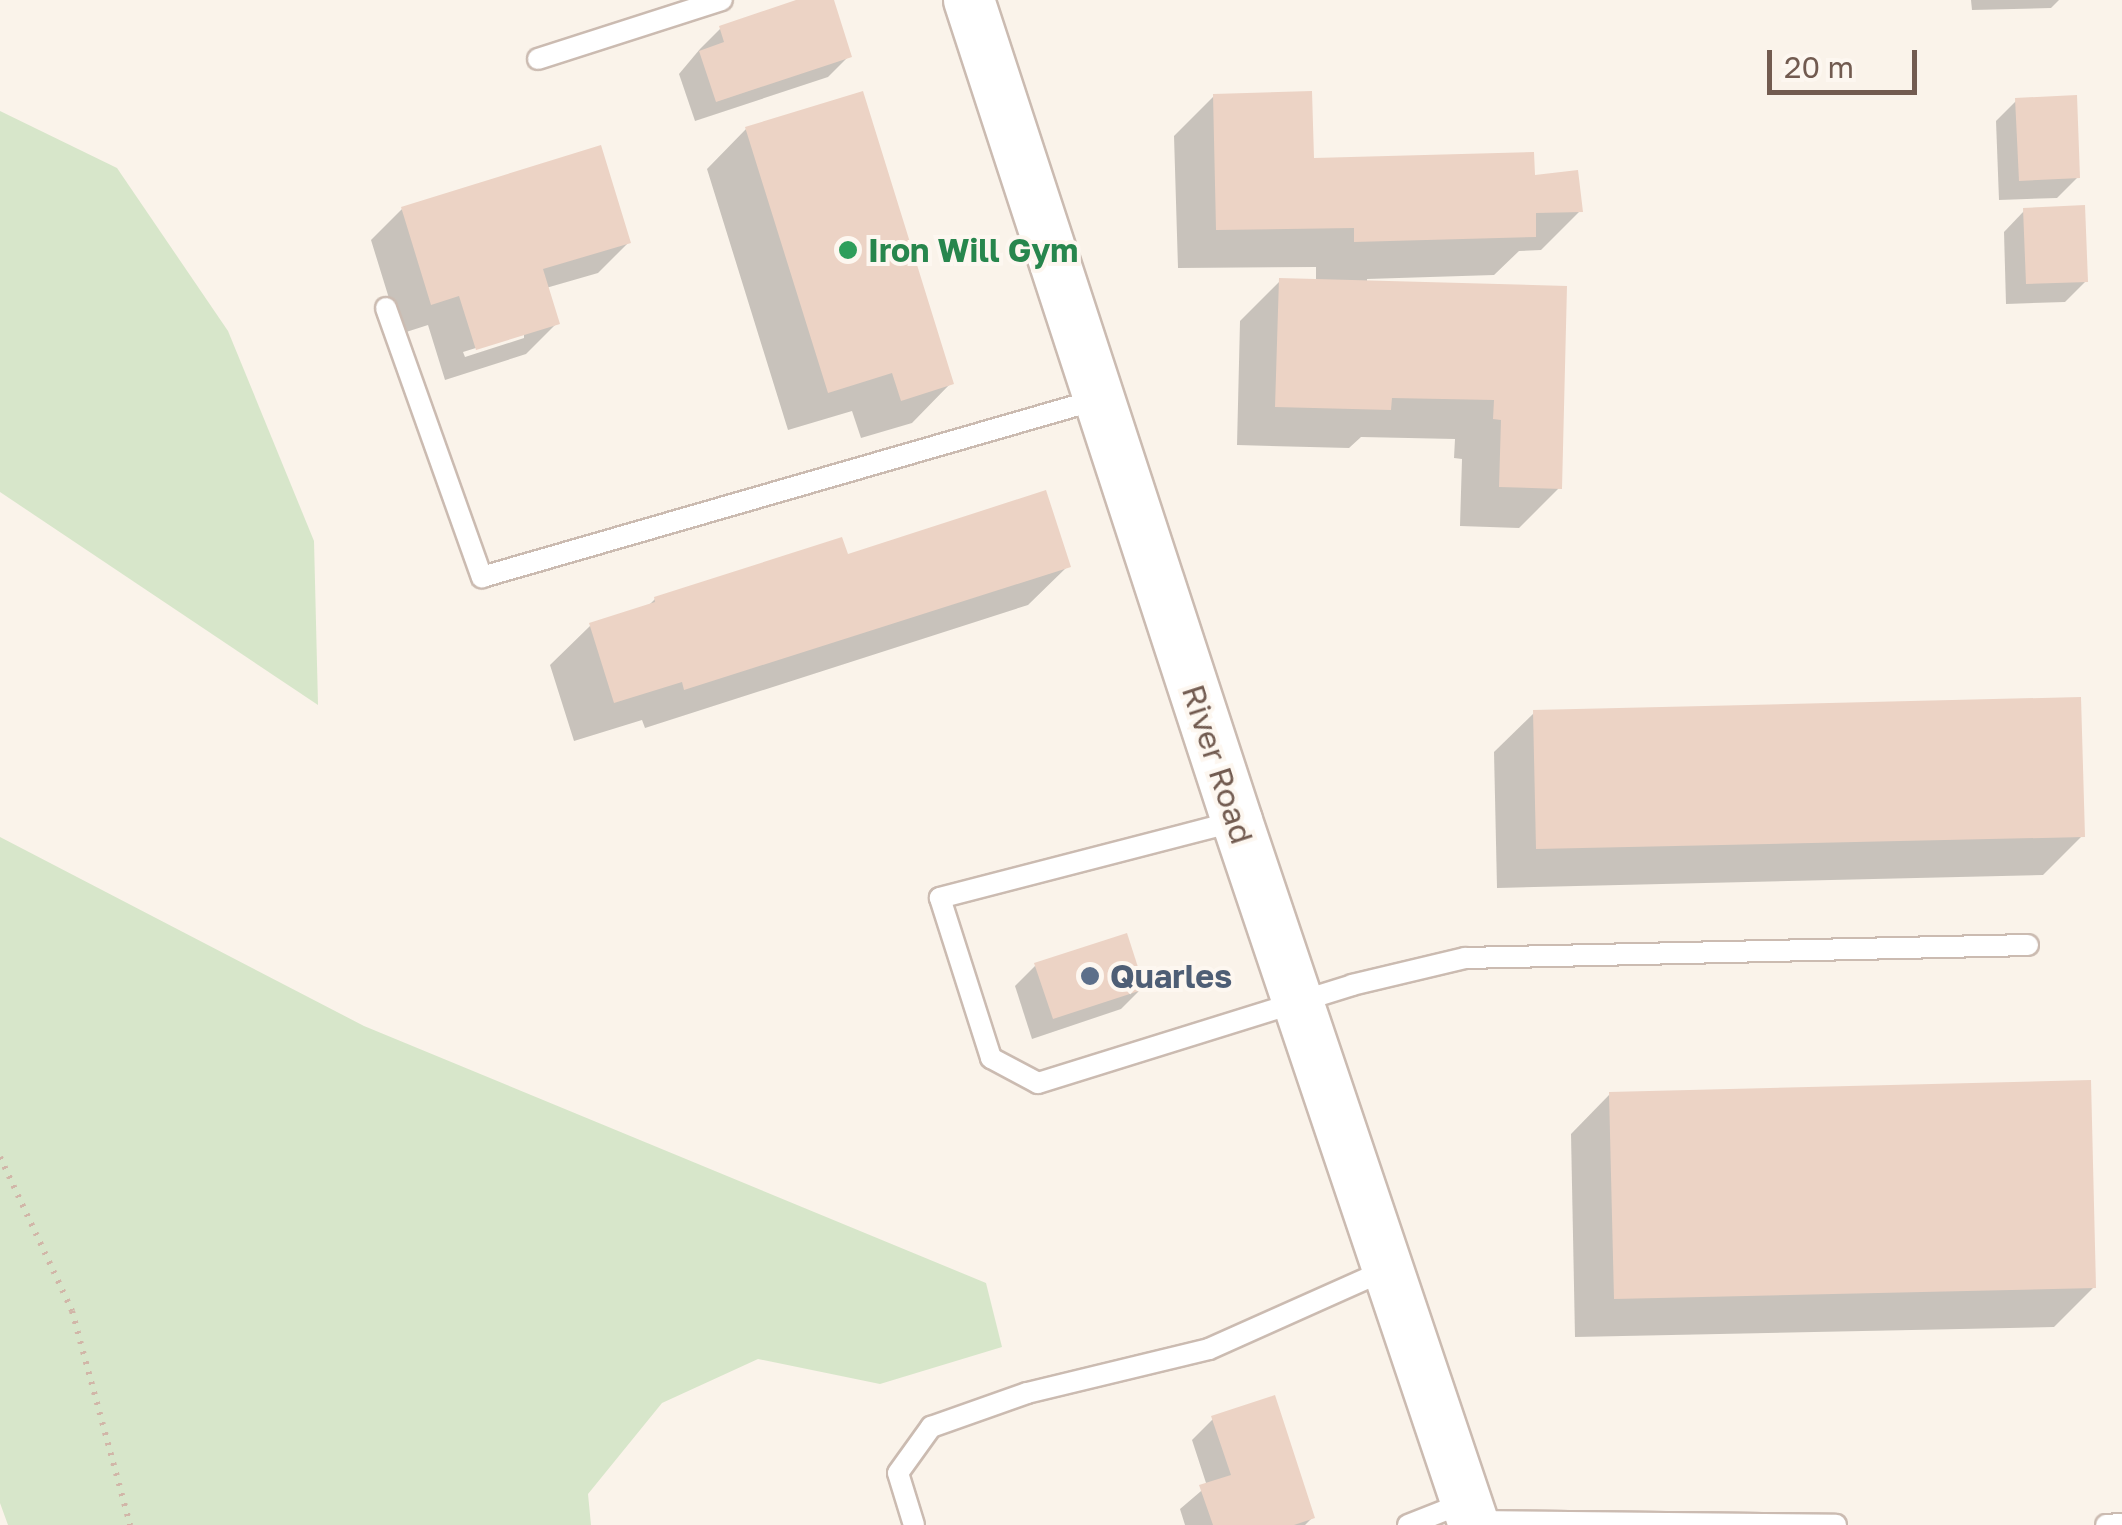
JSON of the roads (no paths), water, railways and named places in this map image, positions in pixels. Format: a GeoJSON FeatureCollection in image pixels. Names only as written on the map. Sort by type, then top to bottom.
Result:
{"type":"FeatureCollection","features":[{"type":"Feature","properties":{"kind":"street","name":"River Road"},"geometry":{"type":"LineString","coordinates":[[969,0],[1237,821],[1471,1516]]}},
{"type":"Feature","properties":{"kind":"lane"},"geometry":{"type":"LineString","coordinates":[[538,59],[722,0]]}},
{"type":"Feature","properties":{"kind":"lane"},"geometry":{"type":"LineString","coordinates":[[386,308],[482,578],[1099,400]]}},
{"type":"Feature","properties":{"kind":"lane"},"geometry":{"type":"LineString","coordinates":[[1237,821],[940,898],[992,1058],[1038,1083],[1298,1001],[1466,958],[2028,945]]}},
{"type":"Feature","properties":{"kind":"lane"},"geometry":{"type":"LineString","coordinates":[[914,1525],[898,1473],[930,1427],[1026,1394],[1210,1349],[1388,1269]]}},
{"type":"Feature","properties":{"kind":"lane"},"geometry":{"type":"LineString","coordinates":[[1408,1525],[1471,1516],[1836,1525]]}},
{"type":"Feature","properties":{"kind":"lane"},"geometry":{"type":"LineString","coordinates":[[2106,1525],[2122,1524]]}},
{"type":"Feature","properties":{"kind":"place","name":"Iron Will Gym"},"geometry":{"type":"Point","coordinates":[848,250]}},
{"type":"Feature","properties":{"kind":"place","name":"Quarles"},"geometry":{"type":"Point","coordinates":[1090,976]}}]}
